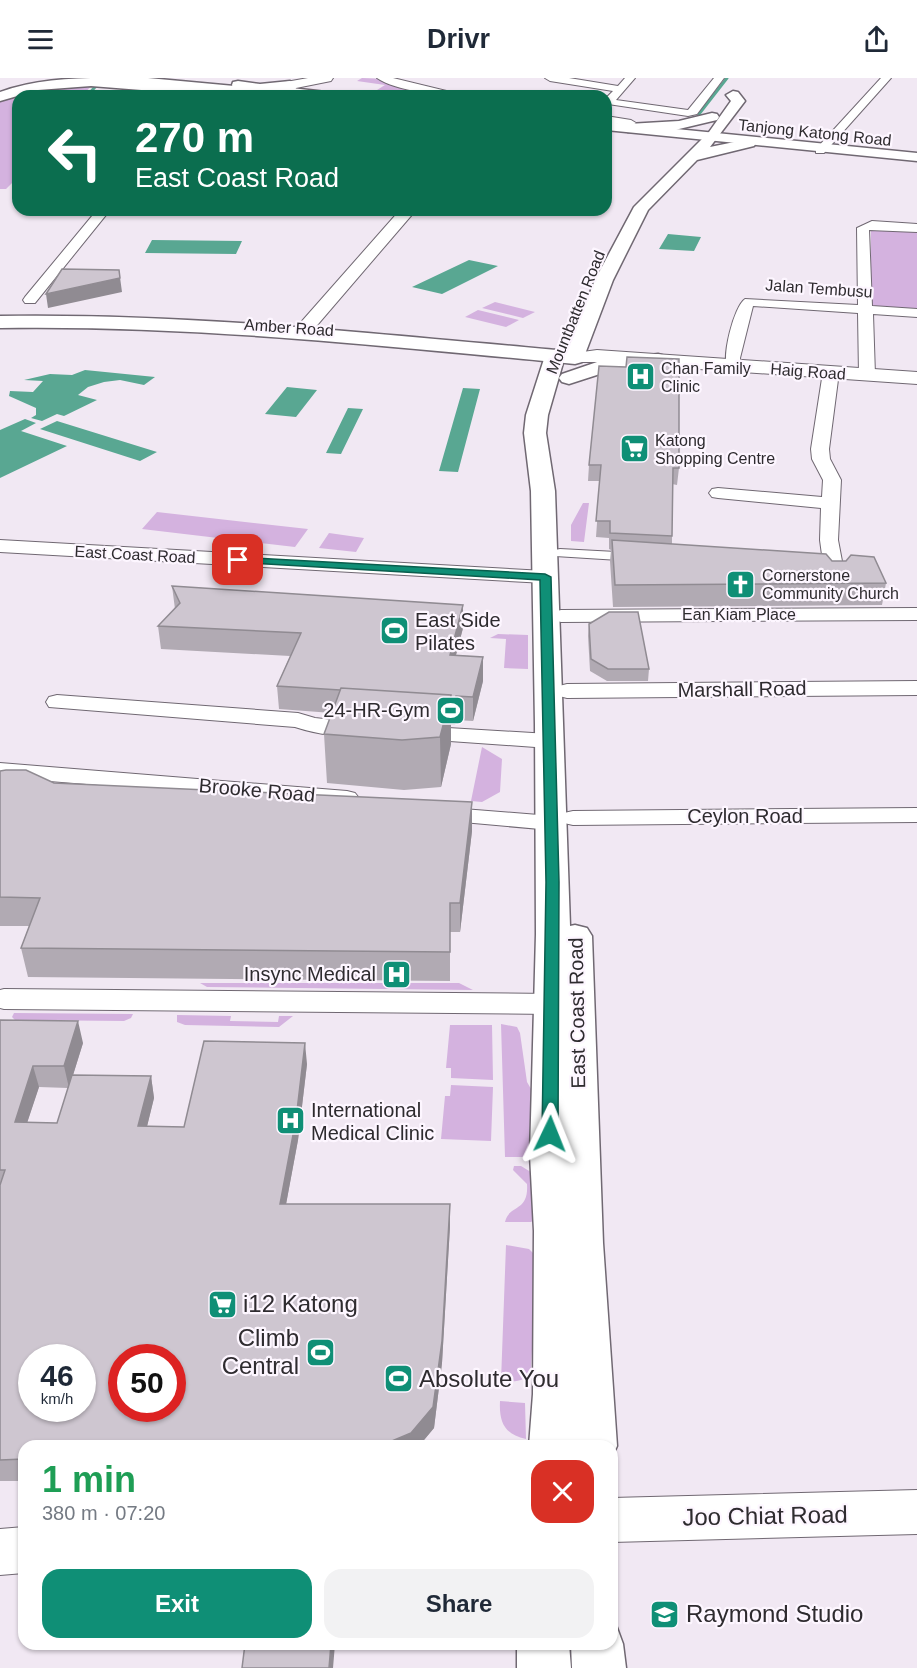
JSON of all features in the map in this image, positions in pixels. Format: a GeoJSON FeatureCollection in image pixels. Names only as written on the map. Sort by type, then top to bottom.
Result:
{"type":"FeatureCollection","features":[{"type":"Feature","properties":{"kind":"main road"},"geometry":{"type":"LineString","coordinates":[[108,78],[208,90]]}},
{"type":"Feature","properties":{"kind":"main road"},"geometry":{"type":"LineString","coordinates":[[170,78],[256,90]]}},
{"type":"Feature","properties":{"kind":"main road"},"geometry":{"type":"LineString","coordinates":[[0,87],[81,82],[206,90]]}},
{"type":"Feature","properties":{"kind":"main road"},"geometry":{"type":"LineString","coordinates":[[0,98],[16,85]]}},
{"type":"Feature","properties":{"kind":"main road","name":"Mountbatten Road"},"geometry":{"type":"LineString","coordinates":[[553,579],[535,433],[537,414],[568,356],[633,221],[642,207],[691,158],[704,136],[712,117],[724,100],[736,91],[738,101],[704,136],[670,154],[614,222],[602,246],[568,356],[557,424],[560,553],[553,579]]}},
{"type":"Feature","properties":{"kind":"main road"},"geometry":{"type":"LineString","coordinates":[[612,128],[679,125],[712,117]]}},
{"type":"Feature","properties":{"kind":"main road"},"geometry":{"type":"LineString","coordinates":[[629,128],[704,136]]}},
{"type":"Feature","properties":{"kind":"main road"},"geometry":{"type":"LineString","coordinates":[[629,128],[670,154]]}},
{"type":"Feature","properties":{"kind":"main road","name":"Tanjong Katong Road"},"geometry":{"type":"LineString","coordinates":[[704,136],[821,149]]}},
{"type":"Feature","properties":{"kind":"main road","name":"Tanjong Katong Road"},"geometry":{"type":"LineString","coordinates":[[704,136],[748,143],[913,157]]}},
{"type":"Feature","properties":{"kind":"main road"},"geometry":{"type":"LineString","coordinates":[[691,158],[706,152],[748,143]]}},
{"type":"Feature","properties":{"kind":"main road"},"geometry":{"type":"LineString","coordinates":[[0,312],[30,300],[31,307],[36,311],[51,315]]}},
{"type":"Feature","properties":{"kind":"main road","name":"Amber Road"},"geometry":{"type":"LineString","coordinates":[[0,312],[490,344],[568,356]]}},
{"type":"Feature","properties":{"kind":"main road","name":"Amber Road"},"geometry":{"type":"LineString","coordinates":[[0,322],[64,321],[303,330],[568,356]]}},
{"type":"Feature","properties":{"kind":"main road"},"geometry":{"type":"LineString","coordinates":[[568,356],[600,367],[658,360]]}},
{"type":"Feature","properties":{"kind":"main road","name":"East Coast Road"},"geometry":{"type":"LineString","coordinates":[[553,579],[561,616],[567,691],[558,818],[552,1004],[550,1155],[555,1231],[556,1394],[553,1440]]}},
{"type":"Feature","properties":{"kind":"main road","name":"East Coast Road"},"geometry":{"type":"LineString","coordinates":[[553,579],[549,737],[558,818],[592,1440]]}},
{"type":"Feature","properties":{"kind":"main road"},"geometry":{"type":"LineString","coordinates":[[543,1650],[544,1668]]}},
{"type":"Feature","properties":{"kind":"main road"},"geometry":{"type":"LineString","coordinates":[[597,1650],[598,1668]]}},
{"type":"Feature","properties":{"kind":"street"},"geometry":{"type":"LineString","coordinates":[[288,90],[327,78]]}},
{"type":"Feature","properties":{"kind":"street"},"geometry":{"type":"LineString","coordinates":[[382,78],[429,90]]}},
{"type":"Feature","properties":{"kind":"street"},"geometry":{"type":"LineString","coordinates":[[413,87],[425,78]]}},
{"type":"Feature","properties":{"kind":"street"},"geometry":{"type":"LineString","coordinates":[[550,78],[620,89]]}},
{"type":"Feature","properties":{"kind":"street"},"geometry":{"type":"LineString","coordinates":[[612,98],[630,78]]}},
{"type":"Feature","properties":{"kind":"street"},"geometry":{"type":"LineString","coordinates":[[612,102],[681,113],[693,112],[719,78]]}},
{"type":"Feature","properties":{"kind":"street"},"geometry":{"type":"LineString","coordinates":[[821,149],[886,78]]}},
{"type":"Feature","properties":{"kind":"street"},"geometry":{"type":"LineString","coordinates":[[612,122],[629,128]]}},
{"type":"Feature","properties":{"kind":"street"},"geometry":{"type":"LineString","coordinates":[[30,300],[99,216]]}},
{"type":"Feature","properties":{"kind":"street"},"geometry":{"type":"LineString","coordinates":[[303,330],[403,216]]}},
{"type":"Feature","properties":{"kind":"street"},"geometry":{"type":"LineString","coordinates":[[867,375],[864,226],[917,228]]}},
{"type":"Feature","properties":{"kind":"street","name":"Jalan Tembusu"},"geometry":{"type":"LineString","coordinates":[[733,366],[732,358],[745,305],[750,302],[917,313]]}},
{"type":"Feature","properties":{"kind":"street","name":"Haig Road"},"geometry":{"type":"LineString","coordinates":[[568,356],[917,378]]}},
{"type":"Feature","properties":{"kind":"street"},"geometry":{"type":"LineString","coordinates":[[829,570],[832,480],[821,459],[819,449],[831,372]]}},
{"type":"Feature","properties":{"kind":"street"},"geometry":{"type":"LineString","coordinates":[[718,493],[831,503]]}},
{"type":"Feature","properties":{"kind":"street","name":"East Coast Road"},"geometry":{"type":"LineString","coordinates":[[0,546],[553,579]]}},
{"type":"Feature","properties":{"kind":"street"},"geometry":{"type":"LineString","coordinates":[[560,553],[654,558]]}},
{"type":"Feature","properties":{"kind":"street","name":"Ean Kiam Place"},"geometry":{"type":"LineString","coordinates":[[561,616],[847,610],[917,614]]}},
{"type":"Feature","properties":{"kind":"street","name":"Marshall Road"},"geometry":{"type":"LineString","coordinates":[[567,691],[917,688]]}},
{"type":"Feature","properties":{"kind":"street"},"geometry":{"type":"LineString","coordinates":[[57,702],[298,720],[312,725],[391,726],[549,737]]}},
{"type":"Feature","properties":{"kind":"street","name":"Brooke Road"},"geometry":{"type":"LineString","coordinates":[[0,770],[364,804],[0,779]]}},
{"type":"Feature","properties":{"kind":"street"},"geometry":{"type":"LineString","coordinates":[[420,808],[558,818]]}},
{"type":"Feature","properties":{"kind":"street","name":"Ceylon Road"},"geometry":{"type":"LineString","coordinates":[[558,818],[917,815]]}},
{"type":"Feature","properties":{"kind":"street","name":"East Coast Road"},"geometry":{"type":"LineString","coordinates":[[4,999],[552,1004]]}},
{"type":"Feature","properties":{"kind":"street","name":"Joo Chiat Road"},"geometry":{"type":"LineString","coordinates":[[618,1520],[917,1512]]}},
{"type":"Feature","properties":{"kind":"street"},"geometry":{"type":"LineString","coordinates":[[0,1552],[18,1550]]}},
{"type":"Feature","properties":{"kind":"shaded area"},"geometry":{"type":"Polygon","coordinates":[[[362,78],[386,80],[430,90],[377,90],[385,85],[357,81],[362,78]]]}},
{"type":"Feature","properties":{"kind":"shaded area"},"geometry":{"type":"Polygon","coordinates":[[[63,85],[92,85],[87,90],[31,90],[63,85]]]}},
{"type":"Feature","properties":{"kind":"shaded area"},"geometry":{"type":"Polygon","coordinates":[[[12,95],[12,183],[6,189],[0,189],[0,101],[12,95]]]}},
{"type":"Feature","properties":{"kind":"shaded area"},"geometry":{"type":"Polygon","coordinates":[[[871,226],[917,229],[917,309],[871,306],[871,226]]]}},
{"type":"Feature","properties":{"kind":"shaded area"},"geometry":{"type":"Polygon","coordinates":[[[668,234],[701,237],[694,251],[659,249],[668,234]]]}},
{"type":"Feature","properties":{"kind":"shaded area"},"geometry":{"type":"Polygon","coordinates":[[[152,240],[242,241],[236,254],[145,253],[152,240]]]}},
{"type":"Feature","properties":{"kind":"shaded area"},"geometry":{"type":"Polygon","coordinates":[[[469,260],[498,266],[442,294],[412,287],[469,260]]]}},
{"type":"Feature","properties":{"kind":"shaded area"},"geometry":{"type":"Polygon","coordinates":[[[495,302],[535,312],[523,318],[482,308],[495,302]]]}},
{"type":"Feature","properties":{"kind":"shaded area"},"geometry":{"type":"Polygon","coordinates":[[[478,310],[519,320],[506,327],[465,317],[478,310]]]}},
{"type":"Feature","properties":{"kind":"shaded area"},"geometry":{"type":"Polygon","coordinates":[[[85,370],[155,377],[144,385],[120,380],[88,387],[78,395],[97,400],[64,416],[57,414],[42,421],[31,418],[36,415],[36,408],[9,396],[10,391],[33,392],[43,381],[24,380],[50,374],[72,375],[85,370]]]}},
{"type":"Feature","properties":{"kind":"shaded area"},"geometry":{"type":"Polygon","coordinates":[[[287,387],[317,390],[296,417],[265,414],[287,387]]]}},
{"type":"Feature","properties":{"kind":"shaded area"},"geometry":{"type":"Polygon","coordinates":[[[463,388],[480,389],[458,472],[439,471],[463,388]]]}},
{"type":"Feature","properties":{"kind":"shaded area"},"geometry":{"type":"Polygon","coordinates":[[[348,408],[363,409],[341,454],[326,453],[348,408]]]}},
{"type":"Feature","properties":{"kind":"shaded area"},"geometry":{"type":"Polygon","coordinates":[[[25,419],[36,423],[21,431],[67,446],[0,478],[0,430],[25,419]]]}},
{"type":"Feature","properties":{"kind":"shaded area"},"geometry":{"type":"Polygon","coordinates":[[[57,421],[157,452],[140,461],[40,429],[57,421]]]}},
{"type":"Feature","properties":{"kind":"shaded area"},"geometry":{"type":"Polygon","coordinates":[[[583,503],[589,503],[584,542],[571,541],[571,525],[583,503]]]}},
{"type":"Feature","properties":{"kind":"shaded area"},"geometry":{"type":"Polygon","coordinates":[[[157,512],[308,529],[295,547],[142,529],[157,512]]]}},
{"type":"Feature","properties":{"kind":"shaded area"},"geometry":{"type":"Polygon","coordinates":[[[329,533],[364,538],[356,552],[319,548],[329,533]]]}},
{"type":"Feature","properties":{"kind":"shaded area"},"geometry":{"type":"Polygon","coordinates":[[[498,634],[528,635],[528,669],[504,668],[506,639],[490,638],[498,634]]]}},
{"type":"Feature","properties":{"kind":"shaded area"},"geometry":{"type":"Polygon","coordinates":[[[482,747],[502,759],[500,792],[482,802],[471,801],[482,747]]]}},
{"type":"Feature","properties":{"kind":"shaded area"},"geometry":{"type":"Polygon","coordinates":[[[200,983],[459,983],[473,990],[207,987],[200,983]]]}},
{"type":"Feature","properties":{"kind":"shaded area"},"geometry":{"type":"Polygon","coordinates":[[[14,1013],[133,1014],[131,1018],[124,1021],[15,1020],[12,1017],[14,1013]]]}},
{"type":"Feature","properties":{"kind":"shaded area"},"geometry":{"type":"Polygon","coordinates":[[[177,1015],[231,1016],[230,1021],[278,1022],[279,1016],[293,1016],[279,1027],[185,1025],[177,1022],[177,1015]]]}},
{"type":"Feature","properties":{"kind":"shaded area"},"geometry":{"type":"Polygon","coordinates":[[[501,1024],[517,1027],[520,1033],[527,1082],[538,1101],[535,1148],[530,1154],[522,1157],[505,1157],[501,1024]]]}},
{"type":"Feature","properties":{"kind":"shaded area"},"geometry":{"type":"Polygon","coordinates":[[[450,1025],[492,1025],[493,1080],[451,1078],[451,1068],[446,1068],[450,1025]]]}},
{"type":"Feature","properties":{"kind":"shaded area"},"geometry":{"type":"Polygon","coordinates":[[[451,1085],[493,1087],[491,1141],[441,1139],[445,1096],[450,1096],[451,1085]]]}},
{"type":"Feature","properties":{"kind":"shaded area"},"geometry":{"type":"Polygon","coordinates":[[[514,1166],[521,1166],[534,1174],[535,1220],[531,1222],[505,1222],[507,1216],[522,1204],[527,1193],[527,1184],[513,1170],[514,1166]]]}},
{"type":"Feature","properties":{"kind":"shaded area"},"geometry":{"type":"Polygon","coordinates":[[[506,1245],[529,1249],[537,1257],[531,1368],[526,1377],[515,1381],[501,1381],[506,1245]]]}},
{"type":"Feature","properties":{"kind":"shaded area"},"geometry":{"type":"Polygon","coordinates":[[[500,1401],[525,1403],[526,1439],[513,1434],[504,1426],[500,1401]]]}},
{"type":"Feature","properties":{"kind":"building"},"geometry":{"type":"Polygon","coordinates":[[[62,269],[119,270],[120,278],[46,294],[62,269]]]}},
{"type":"Feature","properties":{"kind":"building","name":"Katong Shopping Centre"},"geometry":{"type":"Polygon","coordinates":[[[627,357],[679,359],[679,468],[673,468],[672,536],[610,533],[610,521],[596,521],[601,465],[589,465],[599,366],[626,367],[627,357]]]}},
{"type":"Feature","properties":{"kind":"building"},"geometry":{"type":"Polygon","coordinates":[[[612,540],[826,554],[832,561],[846,561],[851,555],[874,557],[886,583],[615,585],[612,540]]]}},
{"type":"Feature","properties":{"kind":"building"},"geometry":{"type":"Polygon","coordinates":[[[172,586],[463,605],[450,655],[483,657],[473,697],[456,696],[455,702],[451,701],[451,695],[277,686],[301,633],[158,626],[180,603],[172,586]]]}},
{"type":"Feature","properties":{"kind":"building"},"geometry":{"type":"Polygon","coordinates":[[[609,612],[638,612],[649,669],[608,669],[591,659],[589,624],[609,612]]]}},
{"type":"Feature","properties":{"kind":"building"},"geometry":{"type":"Polygon","coordinates":[[[341,688],[451,695],[440,737],[402,740],[324,734],[341,688]]]}},
{"type":"Feature","properties":{"kind":"building"},"geometry":{"type":"Polygon","coordinates":[[[26,770],[54,783],[472,802],[460,903],[450,903],[450,952],[21,948],[40,898],[0,897],[0,771],[26,770]]]}},
{"type":"Feature","properties":{"kind":"building","name":"i12 Katong"},"geometry":{"type":"Polygon","coordinates":[[[0,1020],[78,1021],[64,1066],[33,1066],[15,1122],[57,1123],[72,1075],[151,1076],[138,1126],[184,1127],[204,1041],[305,1043],[296,1119],[280,1204],[450,1204],[442,1341],[433,1407],[411,1433],[394,1440],[18,1440],[18,1459],[0,1460],[0,1185],[5,1170],[0,1170],[0,1020]]]}},
{"type":"Feature","properties":{"kind":"building"},"geometry":{"type":"Polygon","coordinates":[[[244,1650],[330,1650],[329,1668],[242,1668],[244,1650]]]}},
{"type":"Feature","properties":{"kind":"waterway"},"geometry":{"type":"LineString","coordinates":[[699,114],[727,78]]}},
{"type":"Feature","properties":{"kind":"waterway"},"geometry":{"type":"LineString","coordinates":[[92,90],[95,87]]}},
{"type":"Feature","properties":{"kind":"place","name":"Chan Family Clinic"},"geometry":{"type":"Point","coordinates":[640,377]}},
{"type":"Feature","properties":{"kind":"place","name":"Katong Shopping Centre"},"geometry":{"type":"Point","coordinates":[634,449]}},
{"type":"Feature","properties":{"kind":"place","name":"Cornerstone Community Church"},"geometry":{"type":"Point","coordinates":[741,584]}},
{"type":"Feature","properties":{"kind":"place","name":"East Side Pilates"},"geometry":{"type":"Point","coordinates":[394,631]}},
{"type":"Feature","properties":{"kind":"place","name":"24-HR-Gym"},"geometry":{"type":"Point","coordinates":[451,710]}},
{"type":"Feature","properties":{"kind":"place","name":"Insync Medical"},"geometry":{"type":"Point","coordinates":[397,974]}},
{"type":"Feature","properties":{"kind":"place","name":"International Medical Clinic"},"geometry":{"type":"Point","coordinates":[290,1121]}},
{"type":"Feature","properties":{"kind":"place","name":"i12 Katong"},"geometry":{"type":"Point","coordinates":[222,1304]}},
{"type":"Feature","properties":{"kind":"place","name":"Climb Central"},"geometry":{"type":"Point","coordinates":[320,1352]}},
{"type":"Feature","properties":{"kind":"place","name":"Absolute You"},"geometry":{"type":"Point","coordinates":[398,1379]}},
{"type":"Feature","properties":{"kind":"place","name":"Raymond Studio"},"geometry":{"type":"Point","coordinates":[665,1614]}},
{"type":"Feature","properties":{"kind":"route"},"geometry":{"type":"LineString","coordinates":[[238,560],[545,577],[553,882],[550,1134]]}}]}
